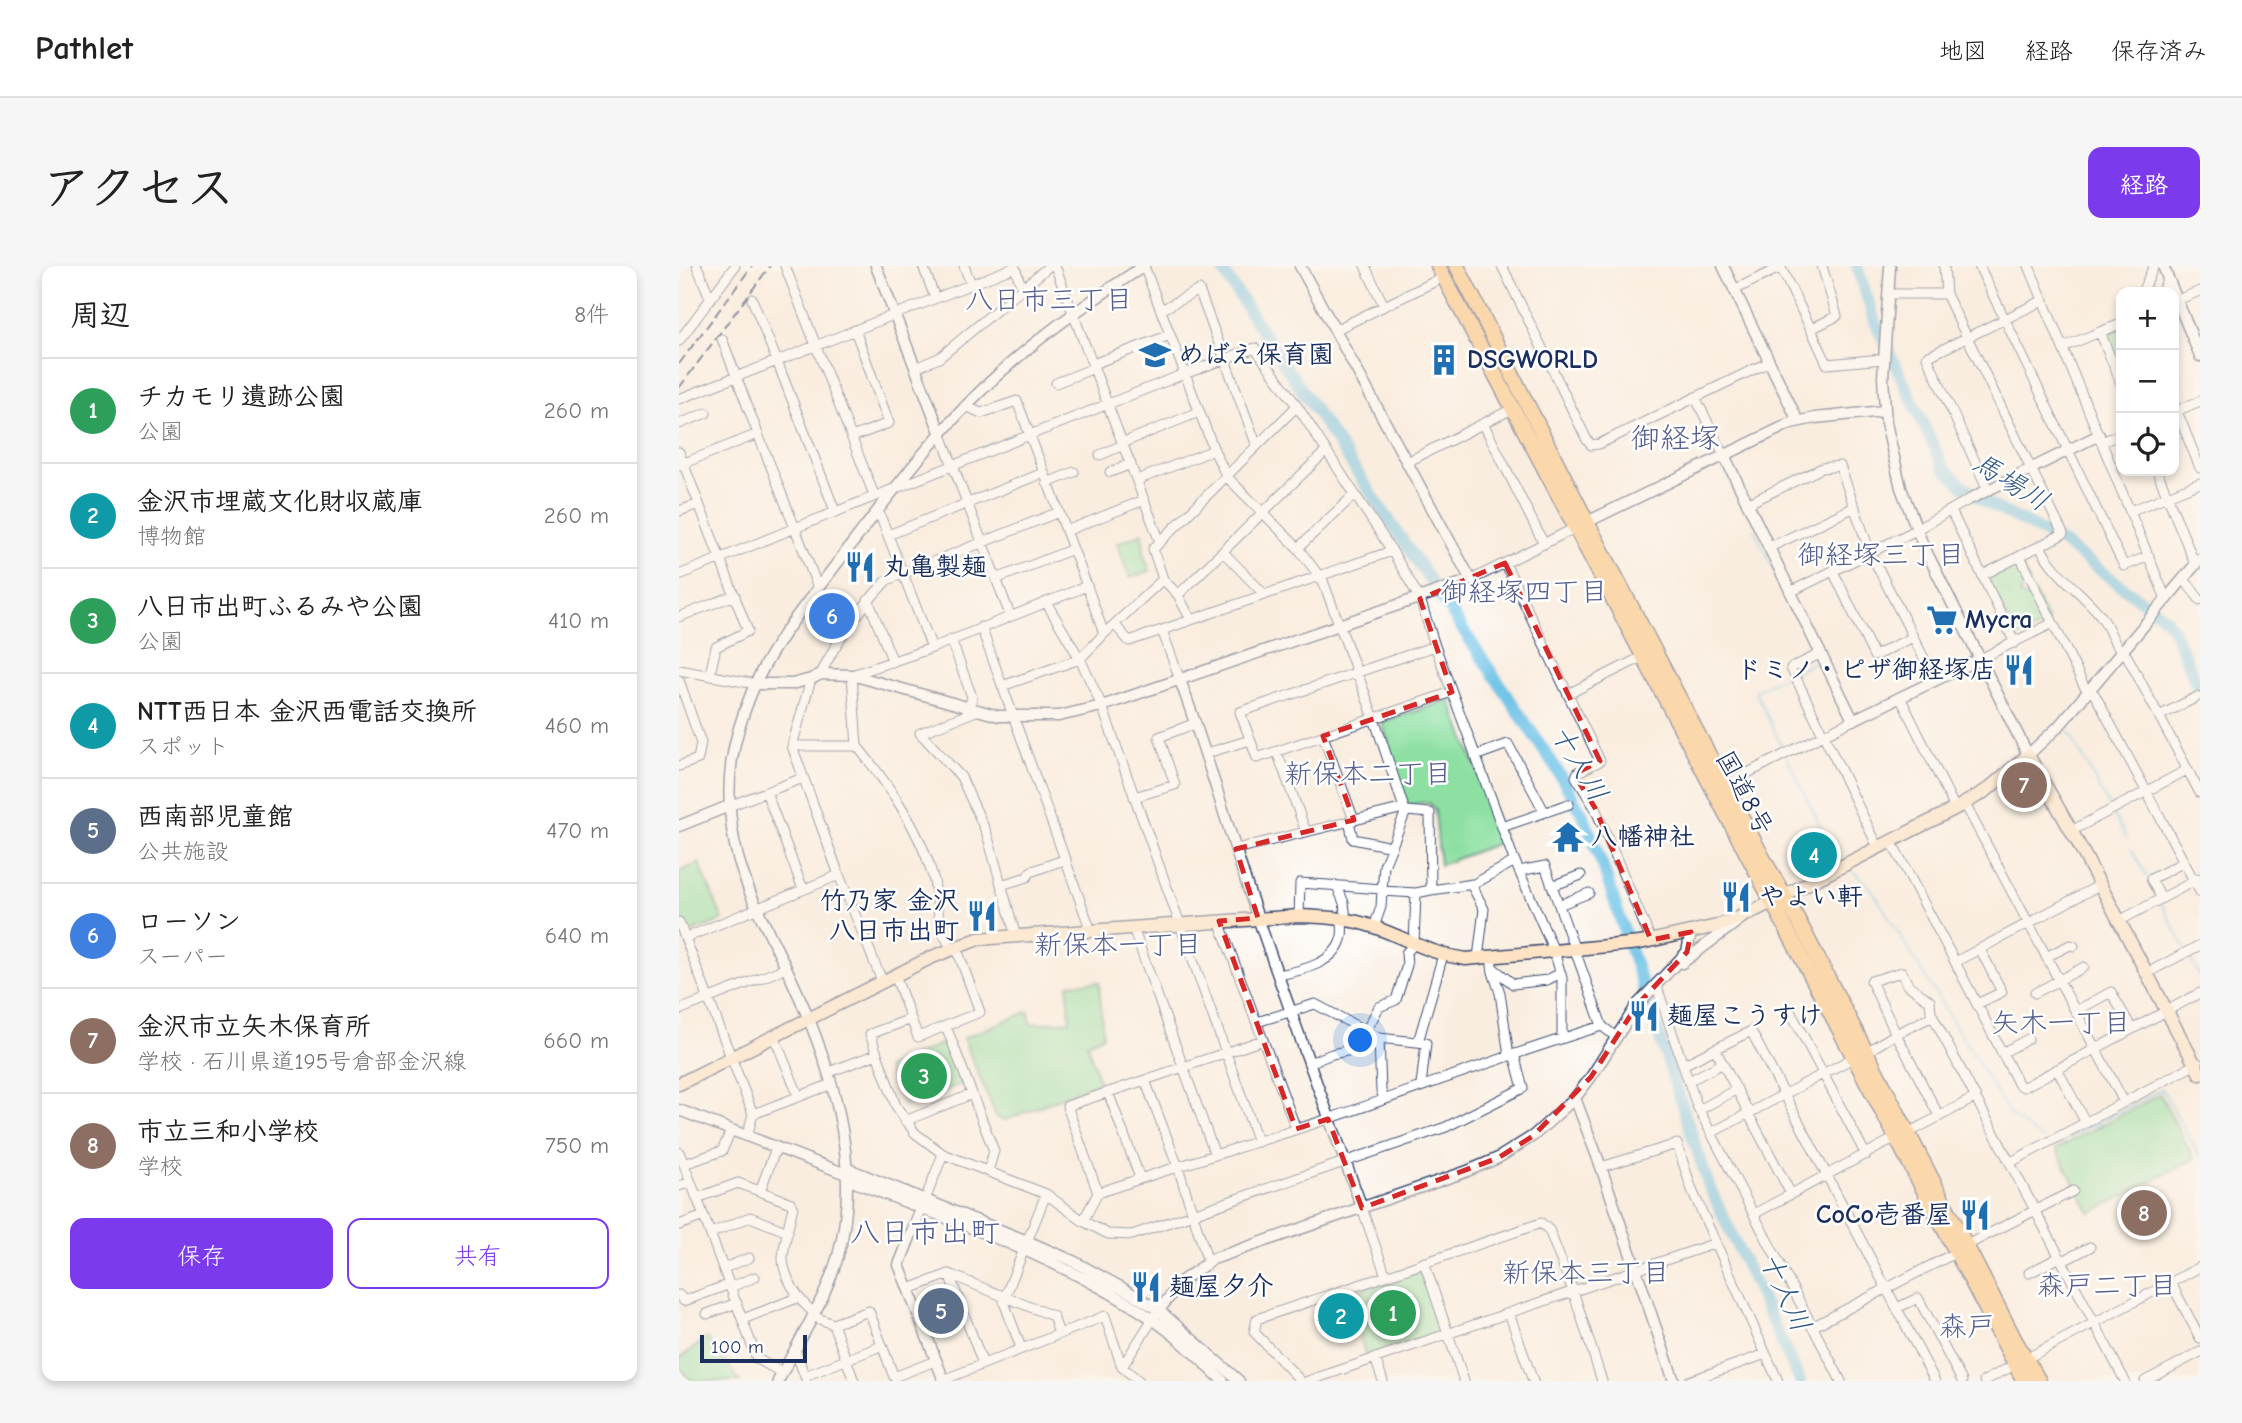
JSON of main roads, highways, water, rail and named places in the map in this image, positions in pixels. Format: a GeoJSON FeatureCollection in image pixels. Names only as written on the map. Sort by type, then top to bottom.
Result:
{"type":"FeatureCollection","features":[{"type":"Feature","properties":{"kind":"highway","name":"国道8号"},"geometry":{"type":"LineString","coordinates":[[1457,266],[1644,656],[1778,897],[2021,1362],[2039,1381]]}},
{"type":"Feature","properties":{"kind":"highway","name":"国道8号"},"geometry":{"type":"LineString","coordinates":[[1441,271],[1514,408],[1726,784],[1778,897]]}},
{"type":"Feature","properties":{"kind":"highway","name":"国道8号"},"geometry":{"type":"LineString","coordinates":[[2021,1362],[2024,1381]]}},
{"type":"Feature","properties":{"kind":"main road"},"geometry":{"type":"LineString","coordinates":[[679,1084],[882,981],[951,948],[978,939],[1299,916],[1344,919],[1374,927],[1443,955],[1492,962],[1575,948],[1645,942],[1717,926],[1748,914],[1960,806],[1987,790],[2028,755],[2198,1066]]}},
{"type":"Feature","properties":{"kind":"waterway","name":"十人川"},"geometry":{"type":"LineString","coordinates":[[1220,266],[1554,765],[1584,817],[1709,1186],[1800,1381]]}},
{"type":"Feature","properties":{"kind":"waterway","name":"馬場川"},"geometry":{"type":"LineString","coordinates":[[1857,266],[1875,322],[1944,468],[1987,503],[2062,542],[2166,619],[2200,692]]}},
{"type":"Feature","properties":{"kind":"waterway"},"geometry":{"type":"LineString","coordinates":[[1727,473],[1744,509]]}},
{"type":"Feature","properties":{"kind":"waterway"},"geometry":{"type":"LineString","coordinates":[[1754,529],[1784,590]]}},
{"type":"Feature","properties":{"kind":"waterway"},"geometry":{"type":"LineString","coordinates":[[1785,592],[1791,605]]}},
{"type":"Feature","properties":{"kind":"waterway"},"geometry":{"type":"LineString","coordinates":[[1797,617],[1799,622]]}},
{"type":"Feature","properties":{"kind":"waterway"},"geometry":{"type":"LineString","coordinates":[[1803,630],[1814,653]]}},
{"type":"Feature","properties":{"kind":"waterway"},"geometry":{"type":"LineString","coordinates":[[1797,671],[1817,661]]}},
{"type":"Feature","properties":{"kind":"waterway"},"geometry":{"type":"LineString","coordinates":[[1784,751],[1755,691],[1789,674]]}},
{"type":"Feature","properties":{"kind":"waterway"},"geometry":{"type":"LineString","coordinates":[[2068,730],[2109,806]]}},
{"type":"Feature","properties":{"kind":"waterway"},"geometry":{"type":"LineString","coordinates":[[1787,758],[1836,858]]}},
{"type":"Feature","properties":{"kind":"waterway"},"geometry":{"type":"LineString","coordinates":[[2113,814],[2126,837]]}},
{"type":"Feature","properties":{"kind":"waterway"},"geometry":{"type":"LineString","coordinates":[[2132,850],[2147,877]]}},
{"type":"Feature","properties":{"kind":"waterway"},"geometry":{"type":"LineString","coordinates":[[1853,871],[1871,888],[2010,1115],[2043,1140]]}},
{"type":"Feature","properties":{"kind":"waterway"},"geometry":{"type":"LineString","coordinates":[[2161,903],[2185,948]]}},
{"type":"Feature","properties":{"kind":"waterway"},"geometry":{"type":"LineString","coordinates":[[2189,956],[2200,977]]}},
{"type":"Feature","properties":{"kind":"waterway"},"geometry":{"type":"LineString","coordinates":[[2054,1145],[2162,1089],[2200,1157]]}},
{"type":"Feature","properties":{"kind":"railway"},"geometry":{"type":"LineString","coordinates":[[679,364],[752,266]]}},
{"type":"Feature","properties":{"kind":"railway"},"geometry":{"type":"LineString","coordinates":[[679,388],[770,266]]}},
{"type":"Feature","properties":{"kind":"place","name":"めばえ保育園"},"geometry":{"type":"Point","coordinates":[1155,355]}},
{"type":"Feature","properties":{"kind":"place","name":"DSGWORLD"},"geometry":{"type":"Point","coordinates":[1444,360]}},
{"type":"Feature","properties":{"kind":"place","name":"丸亀製麺"},"geometry":{"type":"Point","coordinates":[860,567]}},
{"type":"Feature","properties":{"kind":"place","name":"ローソン"},"geometry":{"type":"Point","coordinates":[832,616]}},
{"type":"Feature","properties":{"kind":"place","name":"Mycra"},"geometry":{"type":"Point","coordinates":[1942,620]}},
{"type":"Feature","properties":{"kind":"place","name":"ドミノ・ピザ御経塚店"},"geometry":{"type":"Point","coordinates":[2019,670]}},
{"type":"Feature","properties":{"kind":"place","name":"金沢市立矢木保育所"},"geometry":{"type":"Point","coordinates":[2024,785]}},
{"type":"Feature","properties":{"kind":"place","name":"八幡神社"},"geometry":{"type":"Point","coordinates":[1568,837]}},
{"type":"Feature","properties":{"kind":"place","name":"NTT西日本 金沢西電話交換所"},"geometry":{"type":"Point","coordinates":[1814,855]}},
{"type":"Feature","properties":{"kind":"place","name":"やよい軒"},"geometry":{"type":"Point","coordinates":[1736,897]}},
{"type":"Feature","properties":{"kind":"place","name":"竹乃家 金沢 八日市出町"},"geometry":{"type":"Point","coordinates":[982,916]}},
{"type":"Feature","properties":{"kind":"place","name":"麺屋こうすけ"},"geometry":{"type":"Point","coordinates":[1644,1016]}},
{"type":"Feature","properties":{"kind":"place","name":"八日市出町ふるみや公園"},"geometry":{"type":"Point","coordinates":[924,1076]}},
{"type":"Feature","properties":{"kind":"place","name":"市立三和小学校"},"geometry":{"type":"Point","coordinates":[2144,1213]}},
{"type":"Feature","properties":{"kind":"place","name":"CoCo壱番屋"},"geometry":{"type":"Point","coordinates":[1975,1215]}},
{"type":"Feature","properties":{"kind":"place","name":"麺屋夕介"},"geometry":{"type":"Point","coordinates":[1146,1287]}},
{"type":"Feature","properties":{"kind":"place","name":"西南部児童館"},"geometry":{"type":"Point","coordinates":[941,1311]}},
{"type":"Feature","properties":{"kind":"place","name":"チカモリ遺跡公園"},"geometry":{"type":"Point","coordinates":[1393,1313]}},
{"type":"Feature","properties":{"kind":"place","name":"金沢市埋蔵文化財収蔵庫"},"geometry":{"type":"Point","coordinates":[1341,1316]}},
{"type":"Feature","properties":{"kind":"district","name":"八日市三丁目"},"geometry":{"type":"Point","coordinates":[1049,300]}},
{"type":"Feature","properties":{"kind":"district","name":"御経塚"},"geometry":{"type":"Point","coordinates":[1675,438]}},
{"type":"Feature","properties":{"kind":"district","name":"御経塚三丁目"},"geometry":{"type":"Point","coordinates":[1881,555]}},
{"type":"Feature","properties":{"kind":"district","name":"御経塚四丁目"},"geometry":{"type":"Point","coordinates":[1524,592]}},
{"type":"Feature","properties":{"kind":"district","name":"新保本二丁目"},"geometry":{"type":"Point","coordinates":[1368,774]}},
{"type":"Feature","properties":{"kind":"district","name":"新保本一丁目"},"geometry":{"type":"Point","coordinates":[1118,945]}},
{"type":"Feature","properties":{"kind":"district","name":"矢木一丁目"},"geometry":{"type":"Point","coordinates":[2061,1023]}},
{"type":"Feature","properties":{"kind":"district","name":"八日市出町"},"geometry":{"type":"Point","coordinates":[925,1232]}},
{"type":"Feature","properties":{"kind":"district","name":"新保本三丁目"},"geometry":{"type":"Point","coordinates":[1586,1273]}},
{"type":"Feature","properties":{"kind":"district","name":"森戸二丁目"},"geometry":{"type":"Point","coordinates":[2107,1286]}},
{"type":"Feature","properties":{"kind":"district","name":"森戸"},"geometry":{"type":"Point","coordinates":[1967,1327]}}]}
